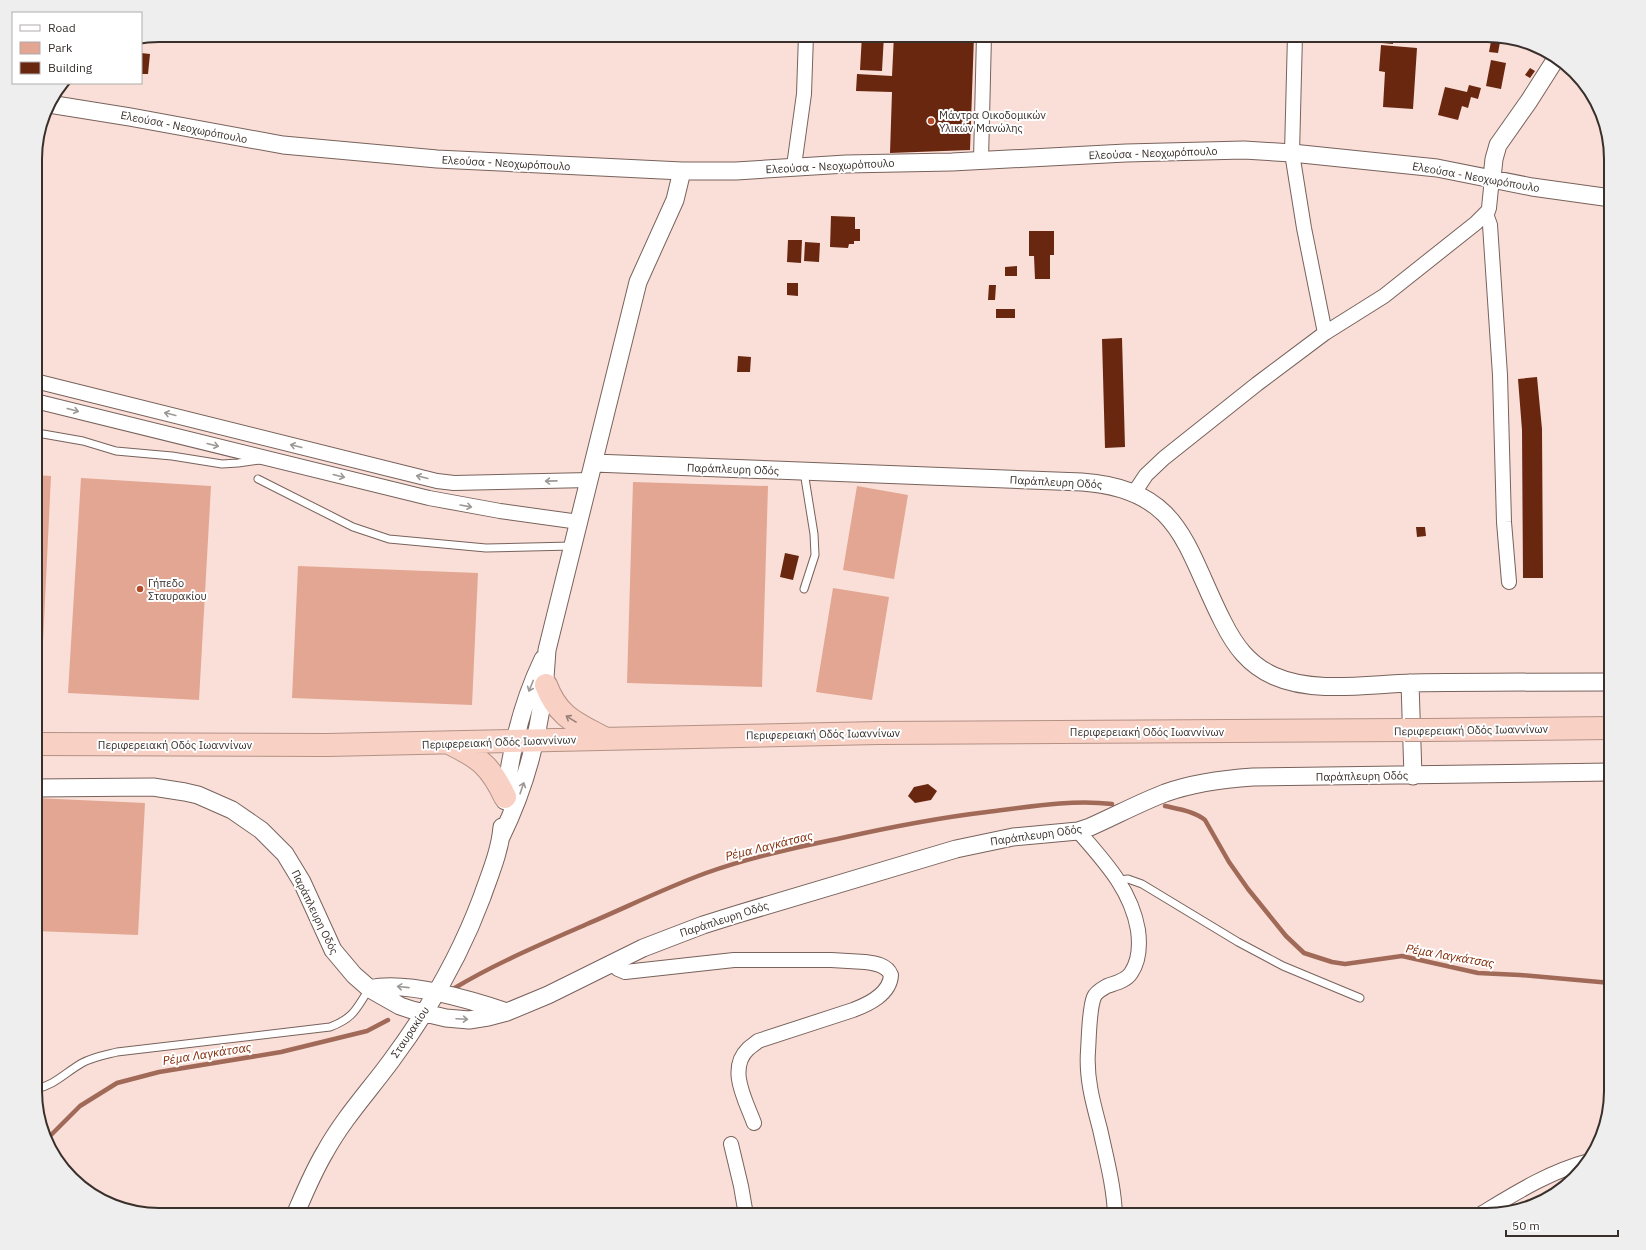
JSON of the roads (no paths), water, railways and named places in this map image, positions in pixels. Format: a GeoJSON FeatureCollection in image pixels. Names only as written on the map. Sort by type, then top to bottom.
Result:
{"type":"FeatureCollection","features":[{"type":"Feature","properties":{"kind":"highway"},"geometry":{"type":"LineString","coordinates":[[546,686],[557,708],[566,716],[605,738]]}},
{"type":"Feature","properties":{"kind":"highway","name":"Περιφερειακή Οδός Ιωαννίνων"},"geometry":{"type":"LineString","coordinates":[[42,744],[211,746],[451,744],[605,738],[878,733],[1604,728]]}},
{"type":"Feature","properties":{"kind":"highway"},"geometry":{"type":"LineString","coordinates":[[451,744],[466,751],[489,769],[498,781],[505,797]]}},
{"type":"Feature","properties":{"kind":"street"},"geometry":{"type":"LineString","coordinates":[[794,166],[804,94],[806,42]]}},
{"type":"Feature","properties":{"kind":"street"},"geometry":{"type":"LineString","coordinates":[[980,160],[984,42]]}},
{"type":"Feature","properties":{"kind":"street"},"geometry":{"type":"LineString","coordinates":[[1295,42],[1292,153],[1304,228],[1325,333]]}},
{"type":"Feature","properties":{"kind":"street"},"geometry":{"type":"LineString","coordinates":[[1134,493],[1146,475],[1164,458],[1300,350],[1384,296],[1416,272],[1486,214],[1489,208],[1494,159],[1498,145],[1553,63]]}},
{"type":"Feature","properties":{"kind":"street","name":"Ελεούσα - Νεοχωρόπουλο"},"geometry":{"type":"LineString","coordinates":[[55,105],[130,117],[258,141],[350,152],[437,160],[682,171],[736,171],[794,166],[1244,150],[1292,153],[1437,168],[1532,187],[1604,197]]}},
{"type":"Feature","properties":{"kind":"street"},"geometry":{"type":"LineString","coordinates":[[501,837],[509,770],[526,741],[546,686],[548,650],[638,282],[675,200],[682,171]]}},
{"type":"Feature","properties":{"kind":"street"},"geometry":{"type":"LineString","coordinates":[[1486,214],[1490,225],[1500,375],[1504,522],[1509,582]]}},
{"type":"Feature","properties":{"kind":"street"},"geometry":{"type":"LineString","coordinates":[[42,383],[437,481],[458,483],[592,472]]}},
{"type":"Feature","properties":{"kind":"street"},"geometry":{"type":"LineString","coordinates":[[42,403],[447,502],[579,522]]}},
{"type":"Feature","properties":{"kind":"street","name":"Παράπλευρη Οδός"},"geometry":{"type":"LineString","coordinates":[[592,472],[804,472],[1082,482],[1114,486],[1134,493],[1161,510],[1176,526],[1191,551],[1228,632],[1243,654],[1260,668],[1274,676],[1311,685],[1328,686],[1410,683],[1604,682]]}},
{"type":"Feature","properties":{"kind":"street"},"geometry":{"type":"LineString","coordinates":[[501,837],[520,795],[526,741],[529,690],[548,650]]}},
{"type":"Feature","properties":{"kind":"street"},"geometry":{"type":"LineString","coordinates":[[1410,683],[1413,776]]}},
{"type":"Feature","properties":{"kind":"street","name":"Παράπλευρη Οδός"},"geometry":{"type":"LineString","coordinates":[[42,788],[160,788],[198,795],[232,810],[261,830],[285,854],[302,882],[333,950],[354,975],[370,989],[400,1006],[423,1014],[469,1020],[507,1012],[548,995],[643,948],[703,925],[956,849],[1013,837],[1078,831],[1166,793],[1188,787],[1230,778],[1604,772]]}},
{"type":"Feature","properties":{"kind":"street"},"geometry":{"type":"LineString","coordinates":[[1078,831],[1106,862],[1119,880],[1126,893],[1134,915],[1140,941],[1140,950],[1137,962],[1130,974],[1124,980],[1099,991],[1094,997],[1088,1052],[1089,1082],[1106,1154],[1114,1208]]}},
{"type":"Feature","properties":{"kind":"street","name":"Σταυρακίου"},"geometry":{"type":"LineString","coordinates":[[298,1208],[314,1172],[334,1137],[391,1062],[452,967],[474,918],[486,886],[501,837]]}},
{"type":"Feature","properties":{"kind":"street"},"geometry":{"type":"LineString","coordinates":[[611,963],[618,969],[625,972],[702,962],[754,960],[865,962],[879,965],[888,970],[891,975],[890,982],[881,994],[869,1004],[758,1041],[748,1049],[741,1058],[738,1076],[754,1122]]}},
{"type":"Feature","properties":{"kind":"street"},"geometry":{"type":"LineString","coordinates":[[370,989],[380,986],[399,986],[473,1001],[507,1012]]}},
{"type":"Feature","properties":{"kind":"street"},"geometry":{"type":"LineString","coordinates":[[731,1144],[742,1186],[745,1208]]}},
{"type":"Feature","properties":{"kind":"street"},"geometry":{"type":"LineString","coordinates":[[1490,1208],[1554,1172],[1578,1164]]}},
{"type":"Feature","properties":{"kind":"lane"},"geometry":{"type":"LineString","coordinates":[[42,434],[83,441],[116,451],[172,456],[222,464],[266,458]]}},
{"type":"Feature","properties":{"kind":"lane"},"geometry":{"type":"LineString","coordinates":[[804,472],[814,534],[815,555],[804,589]]}},
{"type":"Feature","properties":{"kind":"lane"},"geometry":{"type":"LineString","coordinates":[[258,479],[353,527],[389,539],[486,548],[573,546]]}},
{"type":"Feature","properties":{"kind":"lane"},"geometry":{"type":"LineString","coordinates":[[1119,880],[1128,879],[1142,884],[1238,942],[1283,966],[1360,998]]}},
{"type":"Feature","properties":{"kind":"lane"},"geometry":{"type":"LineString","coordinates":[[42,1088],[56,1082],[81,1064],[94,1058],[118,1052],[330,1026],[343,1022],[352,1015],[370,989]]}},
{"type":"Feature","properties":{"kind":"waterway","name":"Ρέμα Λαγκάτσας"},"geometry":{"type":"LineString","coordinates":[[453,989],[519,954],[661,891],[706,873],[754,858],[874,831],[949,817],[1050,804],[1081,802],[1112,804]]}},
{"type":"Feature","properties":{"kind":"waterway","name":"Ρέμα Λαγκάτσας"},"geometry":{"type":"LineString","coordinates":[[1165,806],[1191,812],[1205,820],[1229,862],[1248,889],[1286,936],[1304,953],[1332,962],[1345,964],[1402,956],[1478,973],[1604,982]]}},
{"type":"Feature","properties":{"kind":"waterway","name":"Ρέμα Λαγκάτσας"},"geometry":{"type":"LineString","coordinates":[[51,1135],[80,1106],[117,1083],[159,1072],[281,1052],[367,1031],[388,1020]]}},
{"type":"Feature","properties":{"kind":"place","name":"Μάντρα Οικοδομικών Υλικών Μανώλης"},"geometry":{"type":"Point","coordinates":[931,121]}},
{"type":"Feature","properties":{"kind":"place","name":"Γήπεδο Σταυρακίου"},"geometry":{"type":"Point","coordinates":[140,589]}}]}
